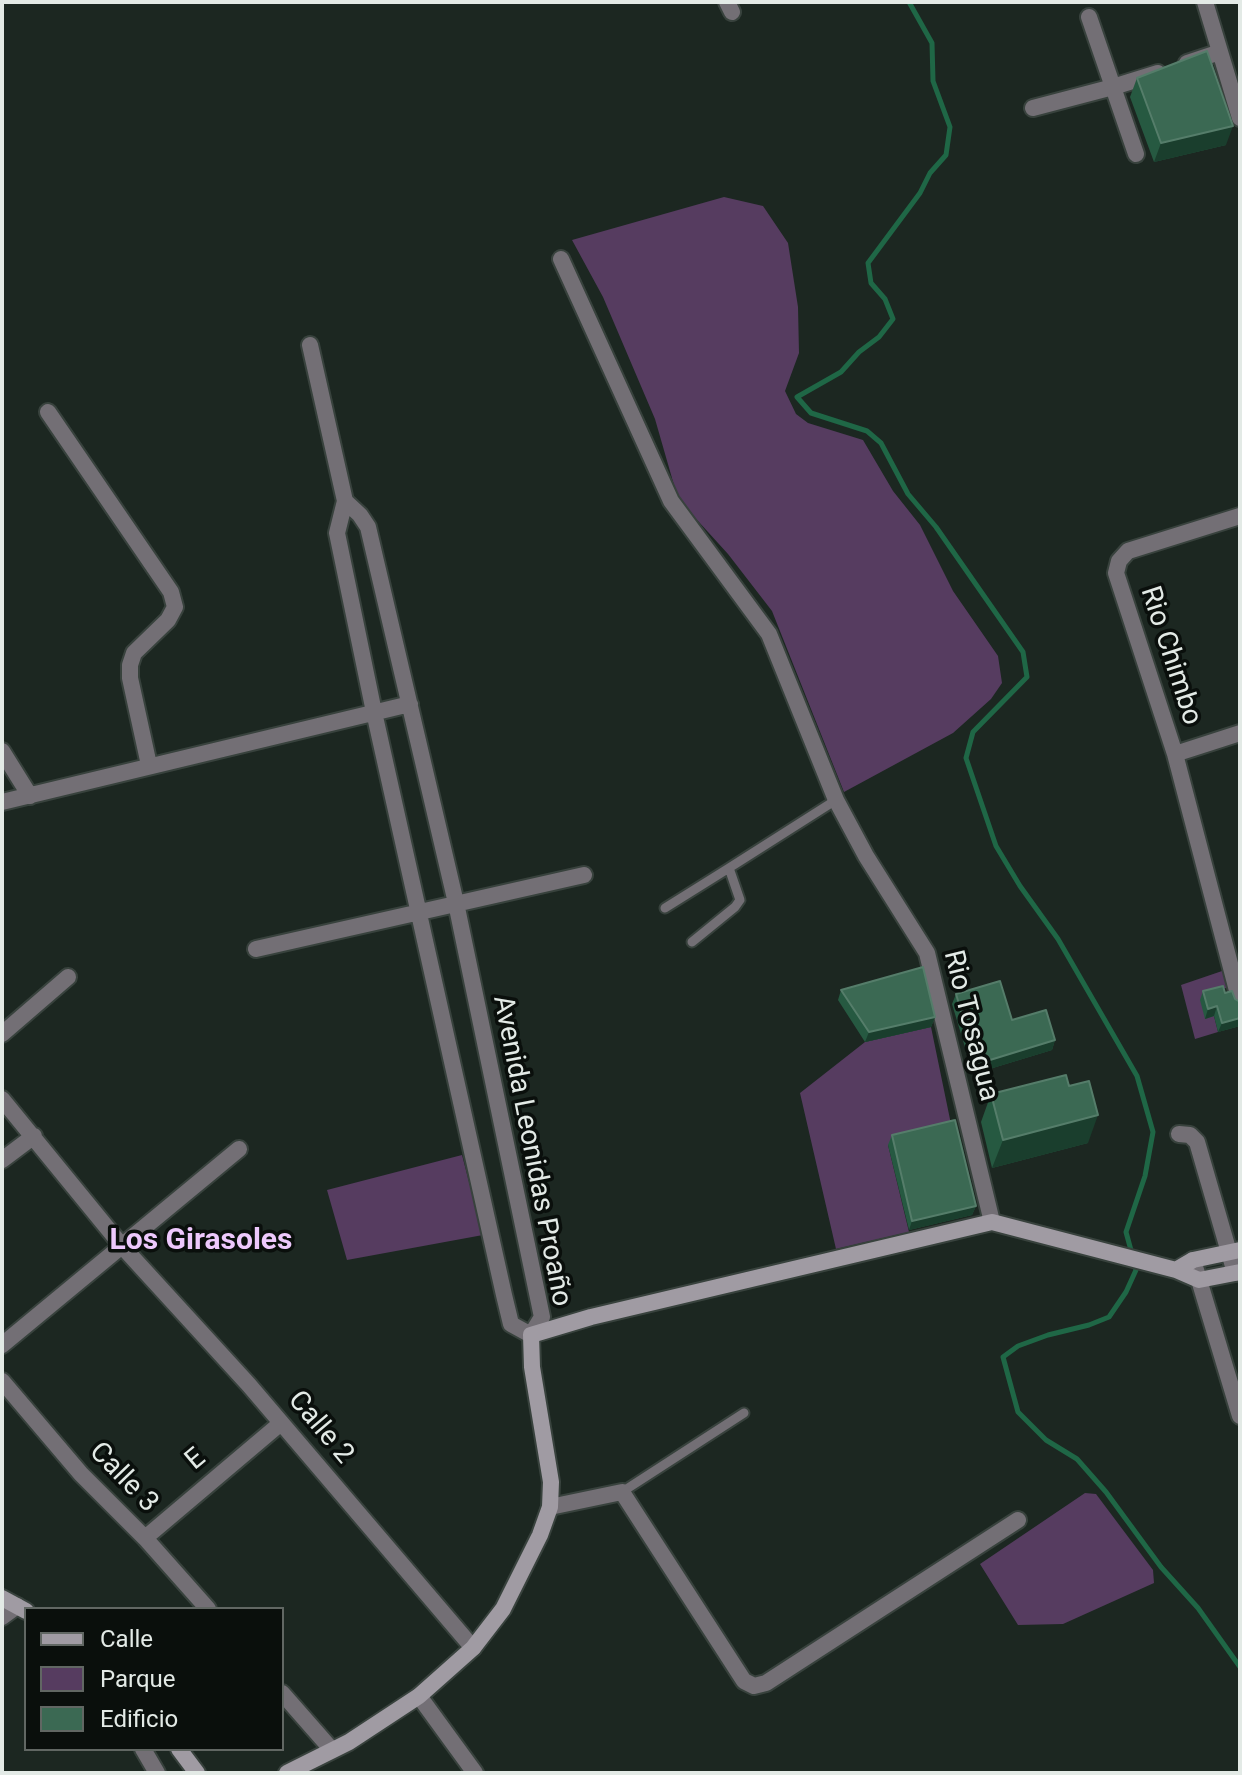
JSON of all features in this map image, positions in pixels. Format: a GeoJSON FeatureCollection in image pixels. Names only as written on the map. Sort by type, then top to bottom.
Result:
{"type":"FeatureCollection","features":[{"type":"Feature","properties":{"kind":"main road"},"geometry":{"type":"LineString","coordinates":[[287,1773],[332,1750],[419,1696],[473,1648],[503,1609],[540,1535],[550,1507],[551,1482],[532,1367],[531,1335],[591,1317],[992,1222],[1199,1280],[1238,1272]]}},
{"type":"Feature","properties":{"kind":"main road"},"geometry":{"type":"LineString","coordinates":[[1172,1270],[1193,1260],[1235,1251]]}},
{"type":"Feature","properties":{"kind":"main road"},"geometry":{"type":"LineString","coordinates":[[180,1751],[197,1773]]}},
{"type":"Feature","properties":{"kind":"street"},"geometry":{"type":"LineString","coordinates":[[1205,2],[1240,118]]}},
{"type":"Feature","properties":{"kind":"street"},"geometry":{"type":"LineString","coordinates":[[1089,17],[1136,154]]}},
{"type":"Feature","properties":{"kind":"street"},"geometry":{"type":"LineString","coordinates":[[1033,108],[1113,87],[1220,52]]}},
{"type":"Feature","properties":{"kind":"street","name":"Rio Tosagua"},"geometry":{"type":"LineString","coordinates":[[561,259],[671,501],[769,634],[836,800],[866,856],[927,953],[992,1222]]}},
{"type":"Feature","properties":{"kind":"street"},"geometry":{"type":"LineString","coordinates":[[310,345],[345,501]]}},
{"type":"Feature","properties":{"kind":"street"},"geometry":{"type":"LineString","coordinates":[[48,412],[171,592],[175,607],[168,620],[134,653],[130,665],[130,678],[149,765]]}},
{"type":"Feature","properties":{"kind":"street","name":"Avenida Leonidas Proaño"},"geometry":{"type":"LineString","coordinates":[[345,501],[368,527],[410,704],[456,903],[542,1317],[531,1335],[511,1324],[374,712],[337,533],[345,501]]}},
{"type":"Feature","properties":{"kind":"street","name":"Rio Chimbo"},"geometry":{"type":"LineString","coordinates":[[1240,516],[1128,551],[1119,561],[1116,573],[1175,754],[1240,1000]]}},
{"type":"Feature","properties":{"kind":"street"},"geometry":{"type":"LineString","coordinates":[[2,802],[410,704]]}},
{"type":"Feature","properties":{"kind":"street"},"geometry":{"type":"LineString","coordinates":[[1175,754],[1240,733]]}},
{"type":"Feature","properties":{"kind":"street"},"geometry":{"type":"LineString","coordinates":[[2,751],[30,796]]}},
{"type":"Feature","properties":{"kind":"street"},"geometry":{"type":"LineString","coordinates":[[256,949],[584,875]]}},
{"type":"Feature","properties":{"kind":"street"},"geometry":{"type":"LineString","coordinates":[[2,1034],[68,977]]}},
{"type":"Feature","properties":{"kind":"street","name":"Calle 2"},"geometry":{"type":"LineString","coordinates":[[2,1099],[122,1246],[281,1423],[473,1648]]}},
{"type":"Feature","properties":{"kind":"street"},"geometry":{"type":"LineString","coordinates":[[1179,1134],[1190,1135],[1197,1142],[1235,1251],[1238,1272]]}},
{"type":"Feature","properties":{"kind":"street"},"geometry":{"type":"LineString","coordinates":[[2,1160],[34,1136]]}},
{"type":"Feature","properties":{"kind":"street"},"geometry":{"type":"LineString","coordinates":[[2,1345],[239,1149]]}},
{"type":"Feature","properties":{"kind":"street"},"geometry":{"type":"LineString","coordinates":[[1193,1260],[1240,1416]]}},
{"type":"Feature","properties":{"kind":"street","name":"Calle 3"},"geometry":{"type":"LineString","coordinates":[[2,1381],[81,1474],[145,1538],[206,1607]]}},
{"type":"Feature","properties":{"kind":"street","name":"E"},"geometry":{"type":"LineString","coordinates":[[145,1538],[281,1423]]}},
{"type":"Feature","properties":{"kind":"street"},"geometry":{"type":"LineString","coordinates":[[550,1507],[622,1492],[744,1681],[754,1686],[766,1683],[1018,1520]]}},
{"type":"Feature","properties":{"kind":"street"},"geometry":{"type":"LineString","coordinates":[[2,1617],[15,1605]]}},
{"type":"Feature","properties":{"kind":"street"},"geometry":{"type":"LineString","coordinates":[[284,1695],[332,1750]]}},
{"type":"Feature","properties":{"kind":"street"},"geometry":{"type":"LineString","coordinates":[[419,1696],[475,1773]]}},
{"type":"Feature","properties":{"kind":"street"},"geometry":{"type":"LineString","coordinates":[[144,1751],[157,1773]]}},
{"type":"Feature","properties":{"kind":"lane"},"geometry":{"type":"LineString","coordinates":[[665,908],[836,800]]}},
{"type":"Feature","properties":{"kind":"lane"},"geometry":{"type":"LineString","coordinates":[[692,942],[740,900],[729,868]]}},
{"type":"Feature","properties":{"kind":"lane"},"geometry":{"type":"LineString","coordinates":[[622,1492],[744,1413]]}},
{"type":"Feature","properties":{"kind":"green space"},"geometry":{"type":"Polygon","coordinates":[[[724,197],[763,206],[788,243],[798,307],[799,353],[785,391],[796,414],[808,423],[863,440],[893,491],[920,525],[953,591],[998,656],[1002,683],[991,699],[953,733],[844,792],[772,611],[728,554],[678,499],[655,419],[603,297],[572,240],[724,197]]]}},
{"type":"Feature","properties":{"kind":"green space"},"geometry":{"type":"Polygon","coordinates":[[[1225,970],[1230,987],[1214,991],[1214,1016],[1218,1032],[1195,1039],[1181,985],[1225,970]]]}},
{"type":"Feature","properties":{"kind":"green space"},"geometry":{"type":"Polygon","coordinates":[[[931,1027],[952,1129],[888,1145],[909,1232],[836,1249],[800,1093],[865,1042],[931,1027]]]}},
{"type":"Feature","properties":{"kind":"green space"},"geometry":{"type":"Polygon","coordinates":[[[462,1155],[483,1235],[347,1260],[327,1190],[462,1155]]]}},
{"type":"Feature","properties":{"kind":"green space"},"geometry":{"type":"Polygon","coordinates":[[[1085,1493],[1096,1494],[1153,1570],[1154,1583],[1063,1624],[1018,1625],[980,1564],[1085,1493]]]}},
{"type":"Feature","properties":{"kind":"building"},"geometry":{"type":"Polygon","coordinates":[[[1207,51],[1233,126],[1161,143],[1137,78],[1207,51]]]}},
{"type":"Feature","properties":{"kind":"building"},"geometry":{"type":"Polygon","coordinates":[[[923,967],[935,1017],[869,1032],[841,990],[923,967]]]}},
{"type":"Feature","properties":{"kind":"building"},"geometry":{"type":"Polygon","coordinates":[[[1000,981],[1012,1020],[1046,1010],[1055,1040],[977,1064],[956,994],[1000,981]]]}},
{"type":"Feature","properties":{"kind":"building"},"geometry":{"type":"Polygon","coordinates":[[[1223,986],[1225,993],[1232,991],[1240,1002],[1240,1018],[1222,1023],[1217,1006],[1208,1009],[1203,991],[1223,986]]]}},
{"type":"Feature","properties":{"kind":"building"},"geometry":{"type":"Polygon","coordinates":[[[1066,1075],[1069,1086],[1089,1081],[1098,1115],[1003,1140],[991,1094],[1066,1075]]]}},
{"type":"Feature","properties":{"kind":"building"},"geometry":{"type":"Polygon","coordinates":[[[955,1120],[976,1206],[912,1221],[892,1135],[955,1120]]]}},
{"type":"Feature","properties":{"kind":"waterway"},"geometry":{"type":"LineString","coordinates":[[909,2],[932,43],[933,81],[950,127],[946,155],[930,173],[920,193],[868,263],[871,283],[885,299],[893,319],[879,337],[859,352],[841,372],[797,397],[811,413],[867,431],[881,443],[908,494],[936,527],[1023,652],[1027,677],[973,732],[966,758],[996,846],[1058,939],[1137,1076],[1153,1132],[1145,1176],[1126,1232],[1132,1254]]}},
{"type":"Feature","properties":{"kind":"waterway"},"geometry":{"type":"LineString","coordinates":[[1134,1264],[1136,1270],[1126,1292],[1109,1317],[1018,1346],[1003,1357],[1018,1412],[1046,1440],[1077,1459],[1106,1492],[1161,1567],[1198,1608],[1240,1667]]}},
{"type":"Feature","properties":{"kind":"district","name":"Los Girasoles"},"geometry":{"type":"Point","coordinates":[201,1241]}}]}
